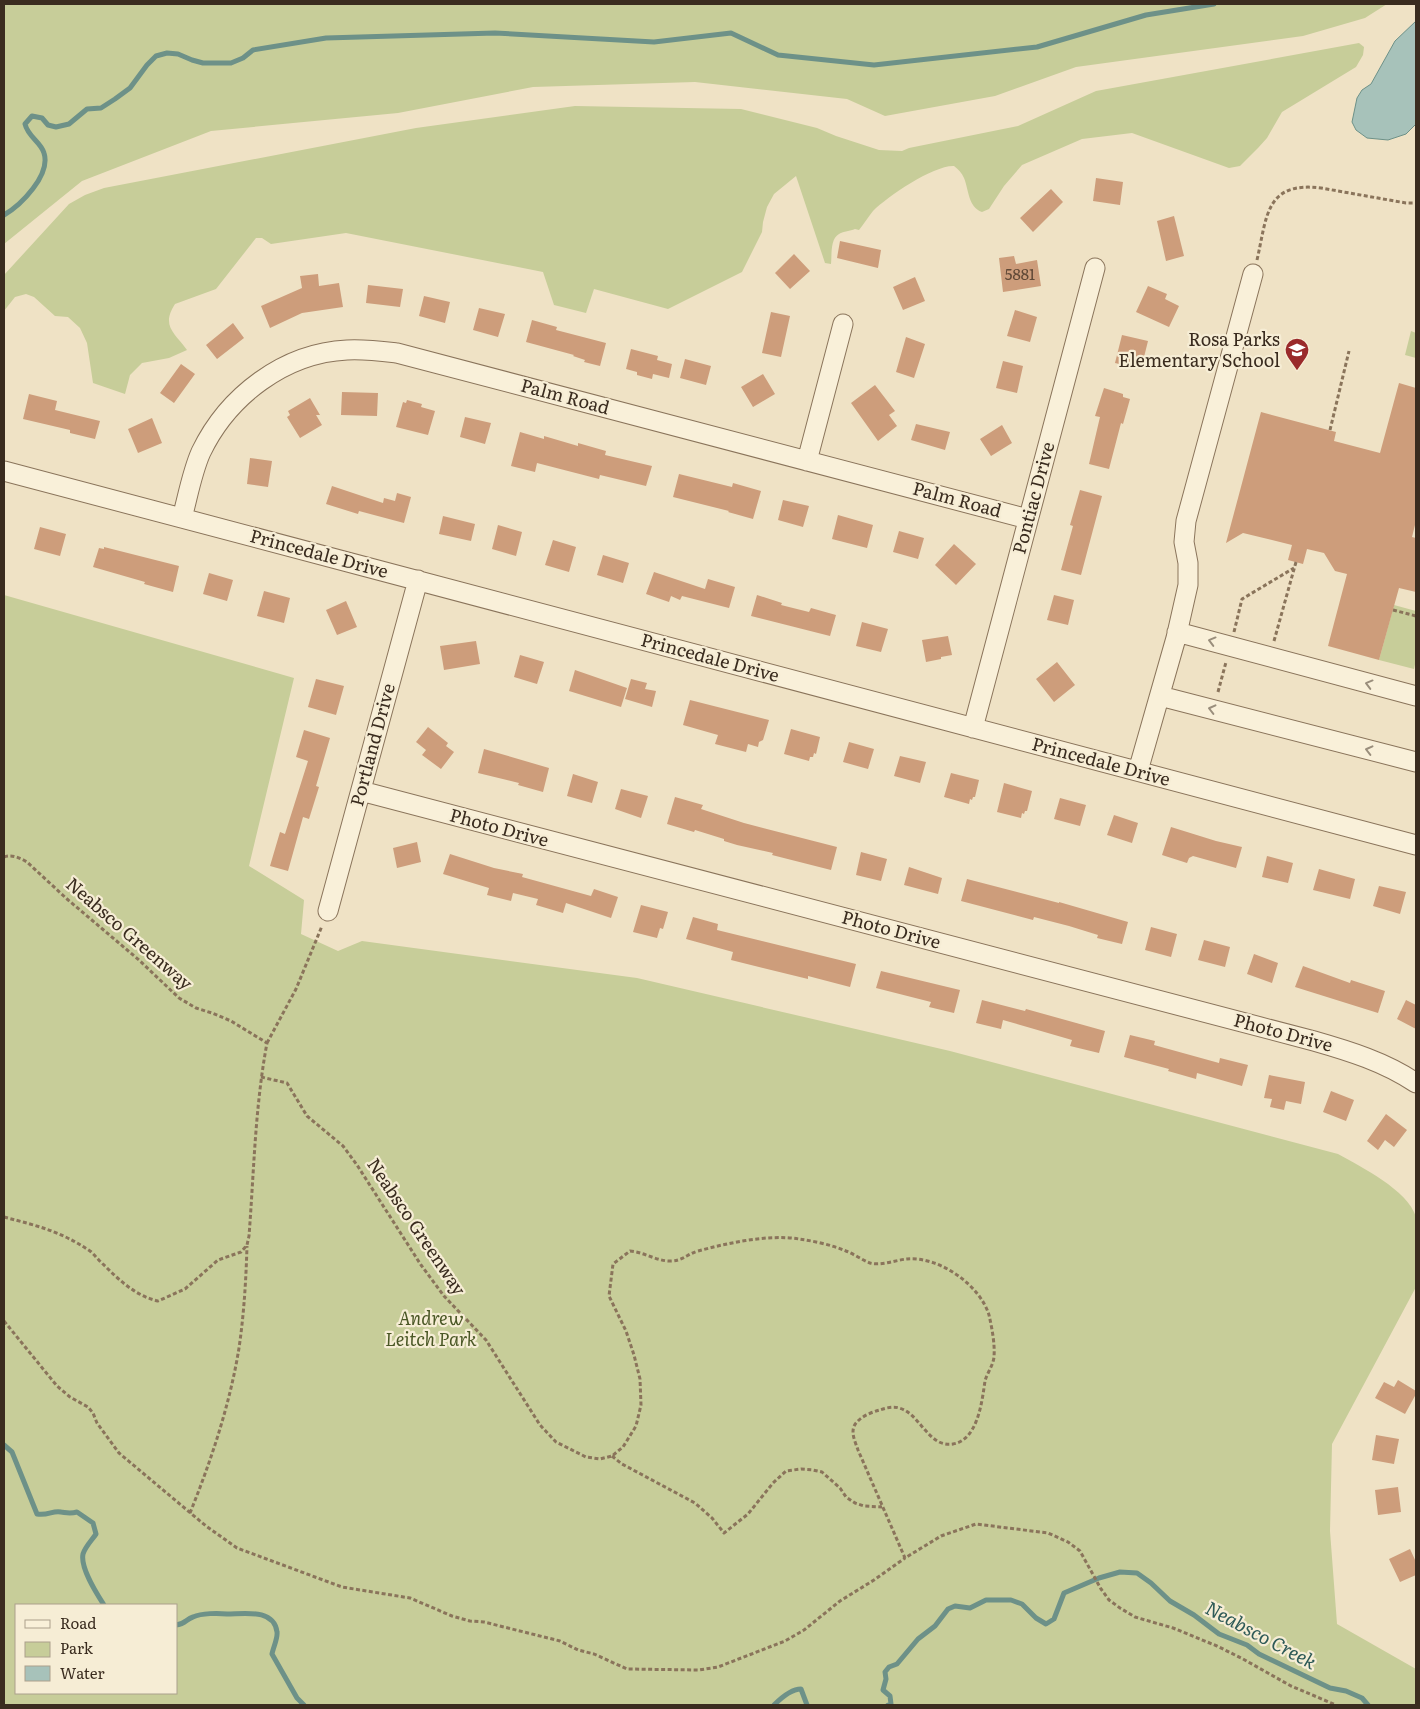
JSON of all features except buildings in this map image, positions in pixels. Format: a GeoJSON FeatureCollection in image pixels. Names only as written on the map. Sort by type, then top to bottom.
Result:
{"type":"FeatureCollection","features":[{"type":"Feature","properties":{"kind":"street","name":"Pontiac Drive"},"geometry":{"type":"LineString","coordinates":[[973,728],[1095,268]]}},
{"type":"Feature","properties":{"kind":"street"},"geometry":{"type":"LineString","coordinates":[[1138,771],[1160,696],[1188,585],[1188,564],[1184,542],[1186,521],[1253,274]]}},
{"type":"Feature","properties":{"kind":"street"},"geometry":{"type":"LineString","coordinates":[[807,461],[843,324]]}},
{"type":"Feature","properties":{"kind":"street","name":"Palm Road"},"geometry":{"type":"LineString","coordinates":[[182,518],[201,452],[213,430],[228,410],[246,392],[266,377],[284,367],[307,358],[346,350],[372,350],[396,353],[1028,519]]}},
{"type":"Feature","properties":{"kind":"street","name":"Princedale Drive"},"geometry":{"type":"LineString","coordinates":[[4,471],[1416,845]]}},
{"type":"Feature","properties":{"kind":"street","name":"Portland Drive"},"geometry":{"type":"LineString","coordinates":[[328,911],[418,580]]}},
{"type":"Feature","properties":{"kind":"street"},"geometry":{"type":"LineString","coordinates":[[1177,632],[1416,696]]}},
{"type":"Feature","properties":{"kind":"street"},"geometry":{"type":"LineString","coordinates":[[1160,696],[1416,762]]}},
{"type":"Feature","properties":{"kind":"street","name":"Photo Drive"},"geometry":{"type":"LineString","coordinates":[[360,791],[1314,1041],[1382,1064],[1416,1083]]}},
{"type":"Feature","properties":{"kind":"path"},"geometry":{"type":"LineString","coordinates":[[1253,274],[1268,213],[1274,200],[1286,191],[1293,188],[1311,187],[1416,204]]}},
{"type":"Feature","properties":{"kind":"path"},"geometry":{"type":"LineString","coordinates":[[1330,430],[1349,351]]}},
{"type":"Feature","properties":{"kind":"path"},"geometry":{"type":"LineString","coordinates":[[1274,643],[1296,562]]}},
{"type":"Feature","properties":{"kind":"path"},"geometry":{"type":"LineString","coordinates":[[1218,692],[1242,599],[1294,568]]}},
{"type":"Feature","properties":{"kind":"path"},"geometry":{"type":"LineString","coordinates":[[1393,610],[1416,616]]}},
{"type":"Feature","properties":{"kind":"path","name":"Neabsco Greenway"},"geometry":{"type":"LineString","coordinates":[[4,857],[19,858],[27,862],[179,998],[196,1008],[231,1022],[267,1043]]}},
{"type":"Feature","properties":{"kind":"path"},"geometry":{"type":"LineString","coordinates":[[190,1513],[219,1429],[234,1371],[246,1286],[261,1077],[267,1043],[296,989],[328,911]]}},
{"type":"Feature","properties":{"kind":"path","name":"Neabsco Greenway"},"geometry":{"type":"LineString","coordinates":[[261,1077],[287,1082],[307,1116],[343,1146],[372,1187],[421,1265],[444,1296],[486,1340],[526,1405],[556,1442],[586,1458],[600,1459],[612,1456]]}},
{"type":"Feature","properties":{"kind":"path"},"geometry":{"type":"LineString","coordinates":[[4,1217],[54,1230],[65,1236],[91,1252],[137,1294],[158,1301],[185,1289],[218,1260],[241,1252],[248,1245]]}},
{"type":"Feature","properties":{"kind":"path"},"geometry":{"type":"LineString","coordinates":[[882,1507],[864,1506],[854,1503],[822,1472],[813,1470],[786,1471],[748,1514],[724,1533],[712,1518],[695,1503],[622,1464],[612,1456],[623,1447],[636,1426],[641,1404],[640,1379],[634,1354],[626,1331],[609,1296],[613,1264],[630,1251],[668,1261],[682,1260],[695,1251],[739,1242],[765,1238],[797,1238],[847,1251],[871,1263],[909,1259],[933,1261],[961,1277],[980,1295],[988,1314],[994,1356],[985,1380],[985,1392],[974,1427],[966,1438],[953,1444],[939,1443],[930,1436],[921,1423],[899,1408],[876,1411],[860,1418],[854,1425],[853,1435],[905,1558]]}},
{"type":"Feature","properties":{"kind":"path"},"geometry":{"type":"LineString","coordinates":[[4,1321],[56,1386],[70,1397],[88,1407],[97,1423],[120,1453],[206,1526],[238,1548],[342,1587],[410,1598],[452,1616],[560,1641],[627,1669],[699,1670],[718,1667],[778,1644],[804,1630],[840,1601],[941,1536],[976,1524],[1048,1533],[1068,1542],[1080,1551],[1109,1600],[1135,1617],[1173,1628],[1217,1646],[1291,1686],[1336,1705]]}},
{"type":"Feature","properties":{"kind":"green space"},"geometry":{"type":"Polygon","coordinates":[[[4,4],[1387,4],[1365,18],[1303,36],[1076,67],[995,96],[885,116],[847,99],[695,82],[533,87],[398,113],[211,131],[82,181],[4,244],[4,4]]]}},
{"type":"Feature","properties":{"kind":"green space"},"geometry":{"type":"Polygon","coordinates":[[[1359,43],[1364,47],[1363,55],[1356,67],[1282,112],[1267,138],[1240,166],[1229,168],[1132,133],[1082,139],[1022,165],[1004,186],[989,209],[982,212],[977,210],[971,202],[961,173],[954,166],[945,167],[912,182],[889,198],[873,211],[859,230],[855,229],[836,236],[832,248],[831,264],[825,263],[796,176],[774,194],[767,207],[762,232],[742,272],[668,309],[594,289],[586,313],[554,305],[543,272],[346,233],[271,244],[262,238],[256,238],[216,289],[175,304],[169,318],[169,323],[187,350],[169,358],[142,363],[130,375],[125,394],[93,383],[87,343],[80,328],[68,317],[55,316],[34,297],[26,294],[15,297],[4,311],[4,275],[69,204],[85,195],[104,188],[416,128],[575,106],[741,109],[817,128],[879,150],[902,151],[1018,126],[1096,91],[1359,43]]]}},
{"type":"Feature","properties":{"kind":"green space"},"geometry":{"type":"Polygon","coordinates":[[[1411,331],[1416,333],[1416,358],[1405,355],[1411,331]]]}},
{"type":"Feature","properties":{"kind":"green space","name":"Andrew Leitch Park"},"geometry":{"type":"Polygon","coordinates":[[[4,595],[294,678],[249,866],[304,900],[301,934],[338,951],[362,941],[637,978],[950,1051],[1338,1154],[1383,1180],[1404,1198],[1416,1217],[1416,1287],[1332,1444],[1330,1531],[1337,1624],[1416,1669],[1416,1705],[4,1705],[4,595]]]}},
{"type":"Feature","properties":{"kind":"green space"},"geometry":{"type":"Polygon","coordinates":[[[1394,605],[1416,611],[1416,660],[1414,669],[1379,660],[1394,605]]]}},
{"type":"Feature","properties":{"kind":"water"},"geometry":{"type":"Polygon","coordinates":[[[1416,21],[1416,124],[1406,134],[1388,140],[1367,138],[1356,130],[1352,122],[1357,98],[1362,90],[1371,84],[1395,41],[1416,21]]]}},
{"type":"Feature","properties":{"kind":"waterway"},"geometry":{"type":"LineString","coordinates":[[4,215],[26,197],[39,180],[43,171],[44,153],[25,124],[32,116],[42,118],[48,125],[56,127],[69,124],[87,109],[101,108],[115,99],[130,88],[156,56],[167,53],[178,54],[203,63],[231,63],[243,58],[253,50],[326,38],[495,33],[654,42],[731,33],[778,55],[874,65],[1037,47],[1146,15],[1214,4]]}},
{"type":"Feature","properties":{"kind":"waterway","name":"Neabsco Creek"},"geometry":{"type":"LineString","coordinates":[[4,1445],[12,1452],[37,1514],[77,1512],[93,1523],[96,1534],[84,1551],[83,1560],[90,1581],[103,1604]]}},
{"type":"Feature","properties":{"kind":"waterway","name":"Neabsco Creek"},"geometry":{"type":"LineString","coordinates":[[888,1705],[891,1704],[890,1696],[883,1690],[886,1679],[885,1672],[889,1667],[897,1664],[918,1639],[935,1626],[948,1609],[955,1606],[970,1608],[986,1600],[1011,1600],[1022,1604],[1036,1618],[1046,1624],[1054,1619],[1064,1593],[1099,1578],[1120,1572],[1137,1573],[1170,1601],[1194,1615],[1219,1634],[1247,1645],[1259,1654],[1330,1688],[1346,1691],[1362,1698],[1368,1705]]}},
{"type":"Feature","properties":{"kind":"waterway","name":"Neabsco Creek"},"geometry":{"type":"LineString","coordinates":[[178,1625],[191,1618],[210,1614],[249,1613],[270,1619],[275,1624],[277,1632],[272,1654],[297,1698],[304,1705]]}},
{"type":"Feature","properties":{"kind":"waterway","name":"Neabsco Creek"},"geometry":{"type":"LineString","coordinates":[[774,1705],[790,1692],[797,1689],[801,1689],[807,1705]]}},
{"type":"Feature","properties":{"kind":"place","name":"Rosa Parks Elementary School"},"geometry":{"type":"Point","coordinates":[1297,371]}}]}
